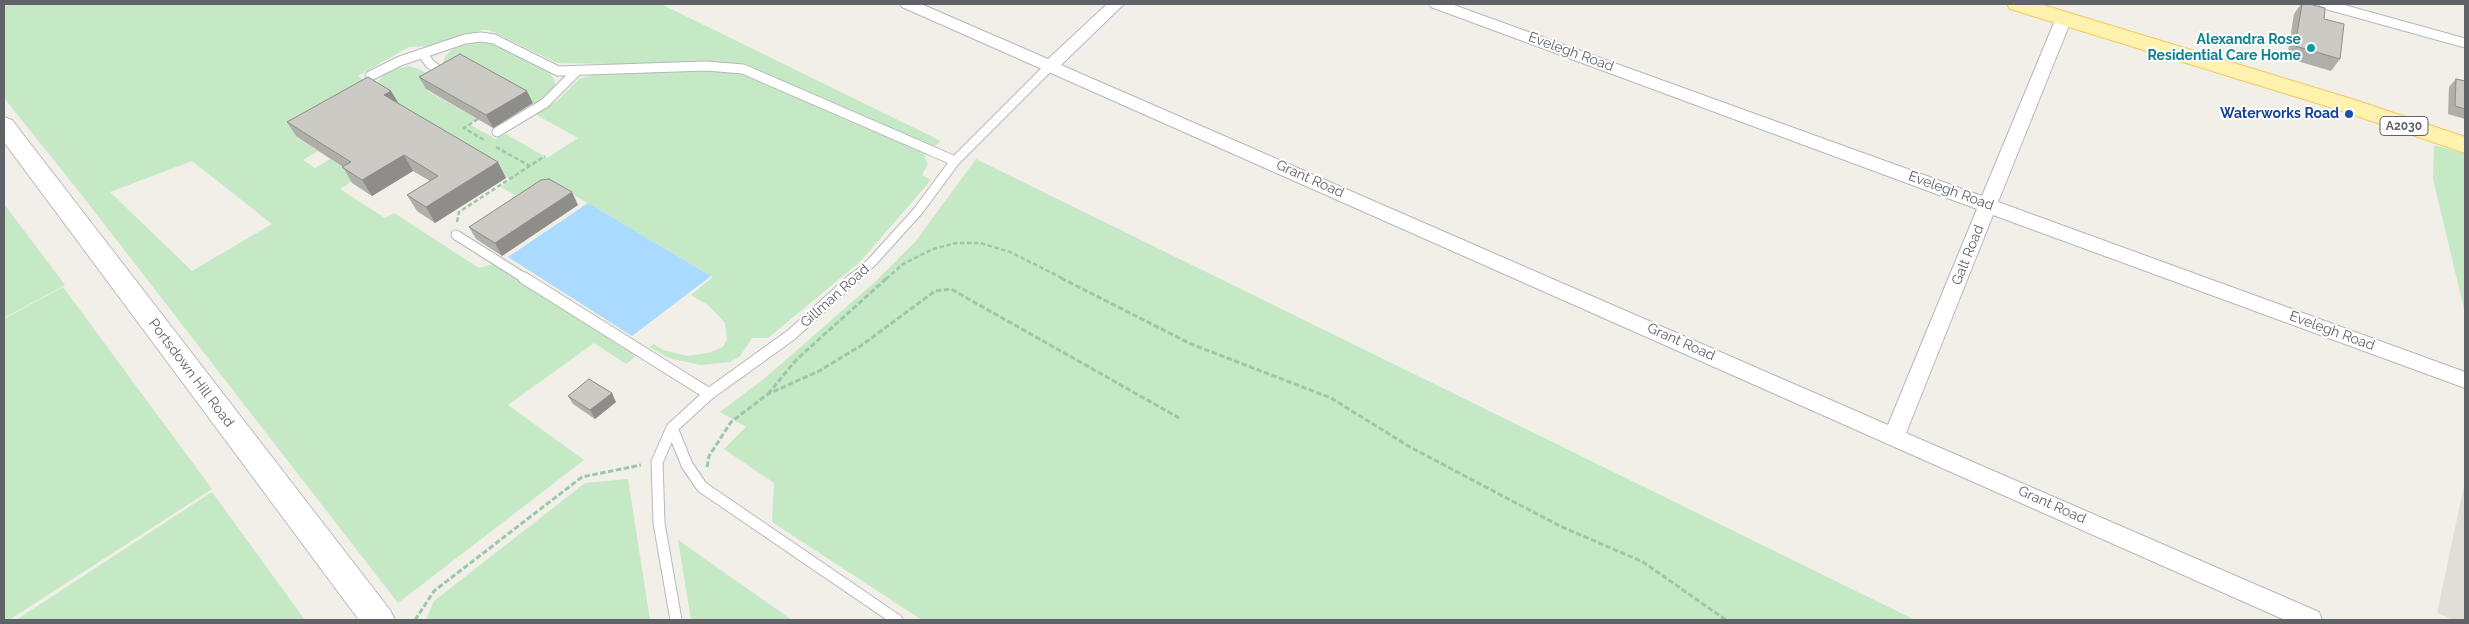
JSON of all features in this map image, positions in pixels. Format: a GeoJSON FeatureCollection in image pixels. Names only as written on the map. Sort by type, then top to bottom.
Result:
{"type":"FeatureCollection","features":[{"type":"Feature","properties":{"kind":"main road","name":"A2030"},"geometry":{"type":"LineString","coordinates":[[2018,4],[2344,104],[2465,146]]}},
{"type":"Feature","properties":{"kind":"main road","name":"A2030"},"geometry":{"type":"LineString","coordinates":[[2344,104],[2465,135]]}},
{"type":"Feature","properties":{"kind":"main road","name":"Portsdown Hill Road"},"geometry":{"type":"LineString","coordinates":[[4,125],[378,620]]}},
{"type":"Feature","properties":{"kind":"street","name":"Grant Road"},"geometry":{"type":"LineString","coordinates":[[908,4],[1051,65],[2310,620]]}},
{"type":"Feature","properties":{"kind":"street","name":"Gillman Road"},"geometry":{"type":"LineString","coordinates":[[1051,65],[1116,4]]}},
{"type":"Feature","properties":{"kind":"street","name":"Evelegh Road"},"geometry":{"type":"LineString","coordinates":[[1437,4],[1989,204],[2465,380]]}},
{"type":"Feature","properties":{"kind":"street","name":"Galt Road"},"geometry":{"type":"LineString","coordinates":[[1894,436],[2064,18]]}},
{"type":"Feature","properties":{"kind":"lane"},"geometry":{"type":"LineString","coordinates":[[2324,4],[2465,44]]}},
{"type":"Feature","properties":{"kind":"lane"},"geometry":{"type":"LineString","coordinates":[[370,76],[400,61],[465,38],[481,36],[494,39],[558,71],[576,72],[706,66],[743,69],[955,161]]}},
{"type":"Feature","properties":{"kind":"lane"},"geometry":{"type":"LineString","coordinates":[[423,54],[430,64],[443,74]]}},
{"type":"Feature","properties":{"kind":"lane","name":"Gillman Road"},"geometry":{"type":"LineString","coordinates":[[676,620],[659,523],[657,462],[672,428],[709,394],[791,335],[871,263],[918,211],[955,161],[1051,65]]}},
{"type":"Feature","properties":{"kind":"lane"},"geometry":{"type":"LineString","coordinates":[[497,132],[545,103],[576,72]]}},
{"type":"Feature","properties":{"kind":"lane"},"geometry":{"type":"LineString","coordinates":[[456,235],[709,394]]}},
{"type":"Feature","properties":{"kind":"lane"},"geometry":{"type":"LineString","coordinates":[[672,428],[687,465],[702,487],[897,620]]}},
{"type":"Feature","properties":{"kind":"path"},"geometry":{"type":"LineString","coordinates":[[456,235],[459,212],[545,156]]}},
{"type":"Feature","properties":{"kind":"path"},"geometry":{"type":"LineString","coordinates":[[768,394],[797,359],[903,264],[941,247],[956,243],[980,243],[1010,252],[1191,344],[1331,398],[1410,447],[1499,494],[1560,526],[1643,562],[1726,620]]}},
{"type":"Feature","properties":{"kind":"path"},"geometry":{"type":"LineString","coordinates":[[702,487],[710,456],[731,422],[768,394],[819,371],[862,345],[935,291],[951,289],[1181,419]]}},
{"type":"Feature","properties":{"kind":"path"},"geometry":{"type":"LineString","coordinates":[[415,620],[434,591],[582,477],[657,462]]}},
{"type":"Feature","properties":{"kind":"shaded area"},"geometry":{"type":"Polygon","coordinates":[[[2465,481],[2465,620],[2453,620],[2437,613],[2465,481]]]}},
{"type":"Feature","properties":{"kind":"green space"},"geometry":{"type":"Polygon","coordinates":[[[4,4],[661,4],[941,141],[924,156],[928,164],[922,175],[931,180],[860,262],[768,338],[752,338],[740,356],[730,362],[700,365],[669,358],[649,347],[654,344],[663,350],[687,356],[708,353],[723,347],[727,339],[725,323],[708,305],[691,295],[713,277],[557,185],[530,204],[501,187],[511,180],[372,90],[384,74],[394,69],[409,66],[421,70],[440,81],[426,90],[477,119],[469,124],[496,139],[506,134],[547,158],[578,138],[535,114],[557,101],[579,79],[597,74],[605,75],[610,64],[557,63],[489,30],[482,30],[433,46],[409,47],[358,76],[369,83],[297,138],[318,151],[303,160],[315,168],[330,159],[359,177],[340,189],[385,218],[394,213],[479,268],[493,264],[636,356],[626,364],[594,343],[508,405],[584,460],[398,603],[77,189],[4,98],[4,4]],[[192,161],[110,192],[192,271],[272,224],[192,161]]]}},
{"type":"Feature","properties":{"kind":"green space"},"geometry":{"type":"Polygon","coordinates":[[[494,43],[549,73],[554,79],[556,86],[535,104],[466,66],[445,66],[443,62],[446,55],[453,49],[463,44],[494,43]]]}},
{"type":"Feature","properties":{"kind":"green space"},"geometry":{"type":"Polygon","coordinates":[[[2434,145],[2465,154],[2465,313],[2433,179],[2434,145]]]}},
{"type":"Feature","properties":{"kind":"green space"},"geometry":{"type":"Polygon","coordinates":[[[976,159],[1915,620],[922,620],[772,522],[774,483],[724,449],[746,427],[720,412],[765,378],[876,281],[915,242],[976,159]]]}},
{"type":"Feature","properties":{"kind":"green space"},"geometry":{"type":"Polygon","coordinates":[[[4,204],[65,285],[4,318],[4,204]]]}},
{"type":"Feature","properties":{"kind":"green space"},"geometry":{"type":"Polygon","coordinates":[[[63,287],[212,489],[9,620],[4,620],[4,319],[63,287]]]}},
{"type":"Feature","properties":{"kind":"green space"},"geometry":{"type":"Polygon","coordinates":[[[628,479],[650,620],[426,620],[434,601],[585,483],[628,479]]]}},
{"type":"Feature","properties":{"kind":"green space"},"geometry":{"type":"Polygon","coordinates":[[[212,492],[305,620],[16,620],[212,492]]]}},
{"type":"Feature","properties":{"kind":"green space"},"geometry":{"type":"Polygon","coordinates":[[[678,540],[792,620],[691,620],[678,540]]]}},
{"type":"Feature","properties":{"kind":"water"},"geometry":{"type":"Polygon","coordinates":[[[588,203],[711,276],[632,336],[508,257],[588,203]]]}},
{"type":"Feature","properties":{"kind":"building"},"geometry":{"type":"Polygon","coordinates":[[[2302,4],[2325,8],[2324,19],[2344,24],[2340,59],[2295,46],[2302,4]]]}},
{"type":"Feature","properties":{"kind":"building"},"geometry":{"type":"Polygon","coordinates":[[[460,54],[527,91],[486,115],[419,77],[460,54]]]}},
{"type":"Feature","properties":{"kind":"building"},"geometry":{"type":"Polygon","coordinates":[[[368,77],[391,91],[384,95],[498,162],[426,207],[407,195],[438,176],[404,155],[362,180],[342,167],[351,162],[287,122],[368,77]]]}},
{"type":"Feature","properties":{"kind":"building"},"geometry":{"type":"Polygon","coordinates":[[[2456,79],[2465,81],[2465,109],[2455,106],[2456,79]]]}},
{"type":"Feature","properties":{"kind":"building"},"geometry":{"type":"Polygon","coordinates":[[[549,179],[572,192],[495,243],[469,227],[541,180],[549,179]]]}},
{"type":"Feature","properties":{"kind":"building"},"geometry":{"type":"Polygon","coordinates":[[[589,379],[612,393],[590,410],[568,396],[589,379]]]}},
{"type":"Feature","properties":{"kind":"place","name":"Alexandra Rose Residential Care Home"},"geometry":{"type":"Point","coordinates":[2311,48]}},
{"type":"Feature","properties":{"kind":"place","name":"Waterworks Road"},"geometry":{"type":"Point","coordinates":[2349,114]}}]}
